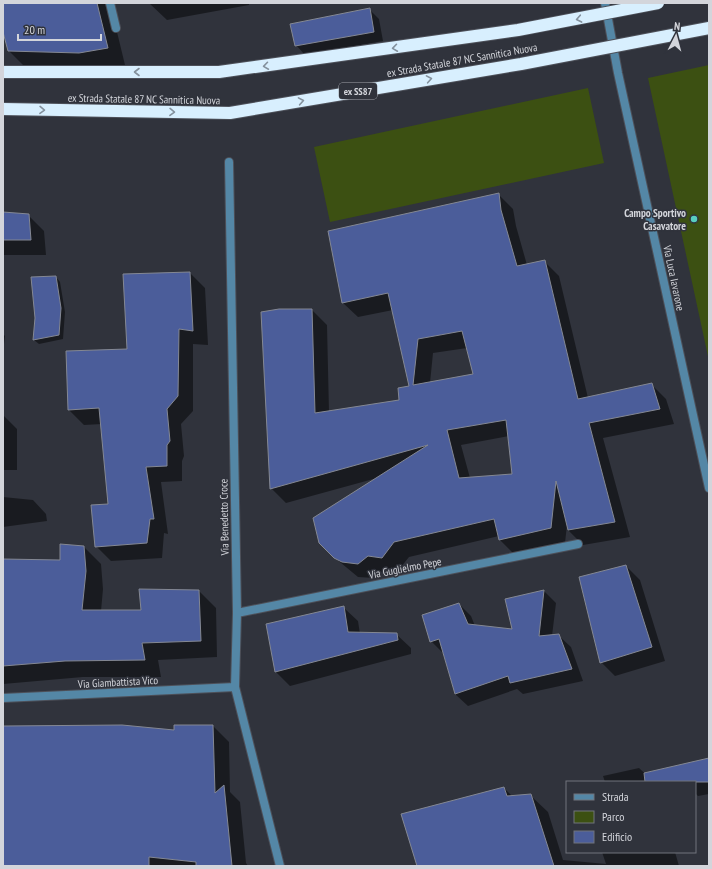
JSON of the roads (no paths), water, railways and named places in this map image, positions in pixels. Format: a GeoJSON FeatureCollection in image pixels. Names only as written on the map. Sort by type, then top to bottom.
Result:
{"type":"FeatureCollection","features":[{"type":"Feature","properties":{"kind":"highway","name":"ex Strada Statale 87 NC Sannitica Nuova"},"geometry":{"type":"LineString","coordinates":[[3,72],[219,72],[518,30],[658,3]]}},
{"type":"Feature","properties":{"kind":"highway","name":"ex Strada Statale 87 NC Sannitica Nuova"},"geometry":{"type":"LineString","coordinates":[[3,109],[230,113],[513,65],[709,28]]}},
{"type":"Feature","properties":{"kind":"street"},"geometry":{"type":"LineString","coordinates":[[110,3],[116,28]]}},
{"type":"Feature","properties":{"kind":"street","name":"Via Luca Iavarone"},"geometry":{"type":"LineString","coordinates":[[605,3],[618,73],[709,488]]}},
{"type":"Feature","properties":{"kind":"street","name":"Via Benedetto Croce"},"geometry":{"type":"LineString","coordinates":[[229,162],[236,613],[235,687],[280,866]]}},
{"type":"Feature","properties":{"kind":"street","name":"Via Guglielmo Pepe"},"geometry":{"type":"LineString","coordinates":[[236,613],[578,544]]}},
{"type":"Feature","properties":{"kind":"street","name":"Via Giambattista Vico"},"geometry":{"type":"LineString","coordinates":[[3,698],[235,687]]}},
{"type":"Feature","properties":{"kind":"place","name":"Campo Sportivo Casavatore"},"geometry":{"type":"Point","coordinates":[694,219]}}]}
